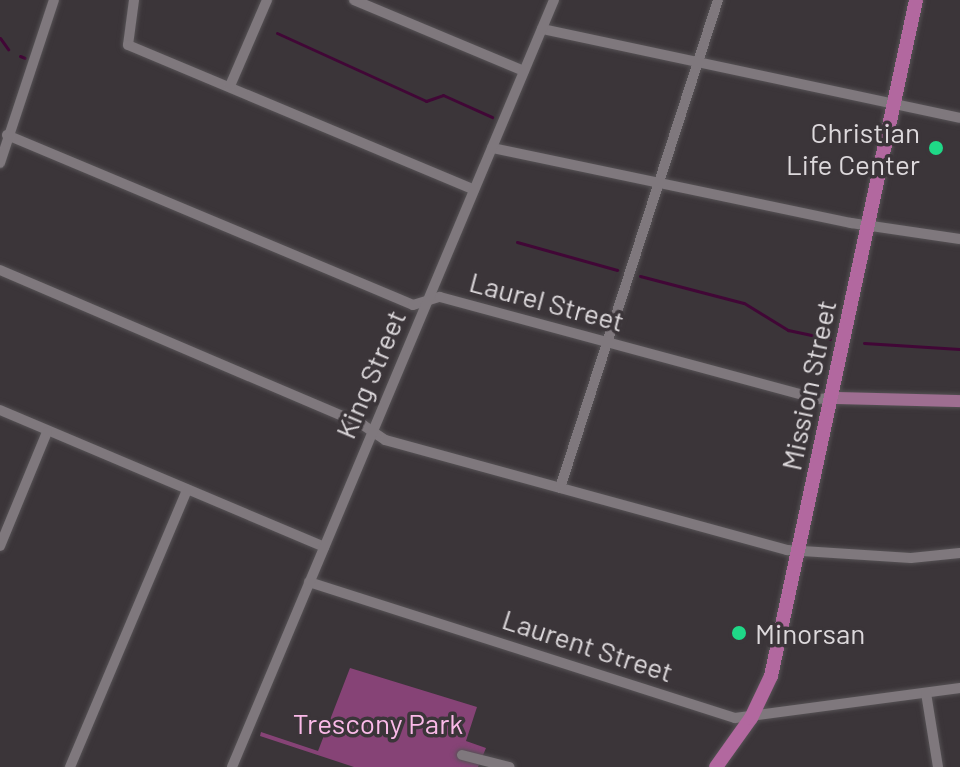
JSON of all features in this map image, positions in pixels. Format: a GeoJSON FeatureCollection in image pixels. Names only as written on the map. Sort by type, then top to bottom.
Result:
{"type":"FeatureCollection","features":[{"type":"Feature","properties":{"kind":"highway","name":"Mission Street"},"geometry":{"type":"LineString","coordinates":[[716,767],[751,718],[771,676],[801,549],[916,0]]}},
{"type":"Feature","properties":{"kind":"main road","name":"Laurel Street"},"geometry":{"type":"LineString","coordinates":[[833,398],[960,401]]}},
{"type":"Feature","properties":{"kind":"street"},"geometry":{"type":"LineString","coordinates":[[0,163],[54,0]]}},
{"type":"Feature","properties":{"kind":"street"},"geometry":{"type":"LineString","coordinates":[[134,0],[126,37],[128,45],[474,190]]}},
{"type":"Feature","properties":{"kind":"street"},"geometry":{"type":"LineString","coordinates":[[230,86],[267,0]]}},
{"type":"Feature","properties":{"kind":"street"},"geometry":{"type":"LineString","coordinates":[[354,0],[524,71]]}},
{"type":"Feature","properties":{"kind":"street","name":"King Street"},"geometry":{"type":"LineString","coordinates":[[232,767],[554,0]]}},
{"type":"Feature","properties":{"kind":"street"},"geometry":{"type":"LineString","coordinates":[[560,488],[718,0]]}},
{"type":"Feature","properties":{"kind":"street"},"geometry":{"type":"LineString","coordinates":[[542,29],[960,118]]}},
{"type":"Feature","properties":{"kind":"street","name":"Laurel Street"},"geometry":{"type":"LineString","coordinates":[[7,135],[413,305],[440,297],[817,399],[833,398]]}},
{"type":"Feature","properties":{"kind":"street"},"geometry":{"type":"LineString","coordinates":[[492,148],[659,185],[960,239]]}},
{"type":"Feature","properties":{"kind":"street"},"geometry":{"type":"LineString","coordinates":[[0,270],[385,440],[787,550],[911,558],[960,553]]}},
{"type":"Feature","properties":{"kind":"street"},"geometry":{"type":"LineString","coordinates":[[0,410],[324,547]]}},
{"type":"Feature","properties":{"kind":"street"},"geometry":{"type":"LineString","coordinates":[[0,546],[47,432]]}},
{"type":"Feature","properties":{"kind":"street"},"geometry":{"type":"LineString","coordinates":[[70,767],[187,490]]}},
{"type":"Feature","properties":{"kind":"street","name":"Laurent Street"},"geometry":{"type":"LineString","coordinates":[[309,582],[735,718],[926,693]]}},
{"type":"Feature","properties":{"kind":"street"},"geometry":{"type":"LineString","coordinates":[[938,767],[926,693],[960,688]]}},
{"type":"Feature","properties":{"kind":"street"},"geometry":{"type":"LineString","coordinates":[[462,755],[509,767]]}},
{"type":"Feature","properties":{"kind":"green space","name":"Trescony Park"},"geometry":{"type":"Polygon","coordinates":[[[350,668],[477,707],[466,741],[486,748],[478,767],[354,767],[260,736],[261,732],[318,751],[350,668]]]}},
{"type":"Feature","properties":{"kind":"waterway"},"geometry":{"type":"LineString","coordinates":[[277,33],[426,101],[443,95],[492,117]]}},
{"type":"Feature","properties":{"kind":"waterway"},"geometry":{"type":"LineString","coordinates":[[0,38],[8,49]]}},
{"type":"Feature","properties":{"kind":"waterway"},"geometry":{"type":"LineString","coordinates":[[20,56],[25,58]]}},
{"type":"Feature","properties":{"kind":"waterway"},"geometry":{"type":"LineString","coordinates":[[517,242],[617,270]]}},
{"type":"Feature","properties":{"kind":"waterway"},"geometry":{"type":"LineString","coordinates":[[640,276],[744,303],[788,330],[830,339]]}},
{"type":"Feature","properties":{"kind":"waterway"},"geometry":{"type":"LineString","coordinates":[[864,343],[960,349]]}},
{"type":"Feature","properties":{"kind":"place","name":"Christian Life Center"},"geometry":{"type":"Point","coordinates":[936,148]}},
{"type":"Feature","properties":{"kind":"place","name":"Minorsan"},"geometry":{"type":"Point","coordinates":[739,633]}}]}
